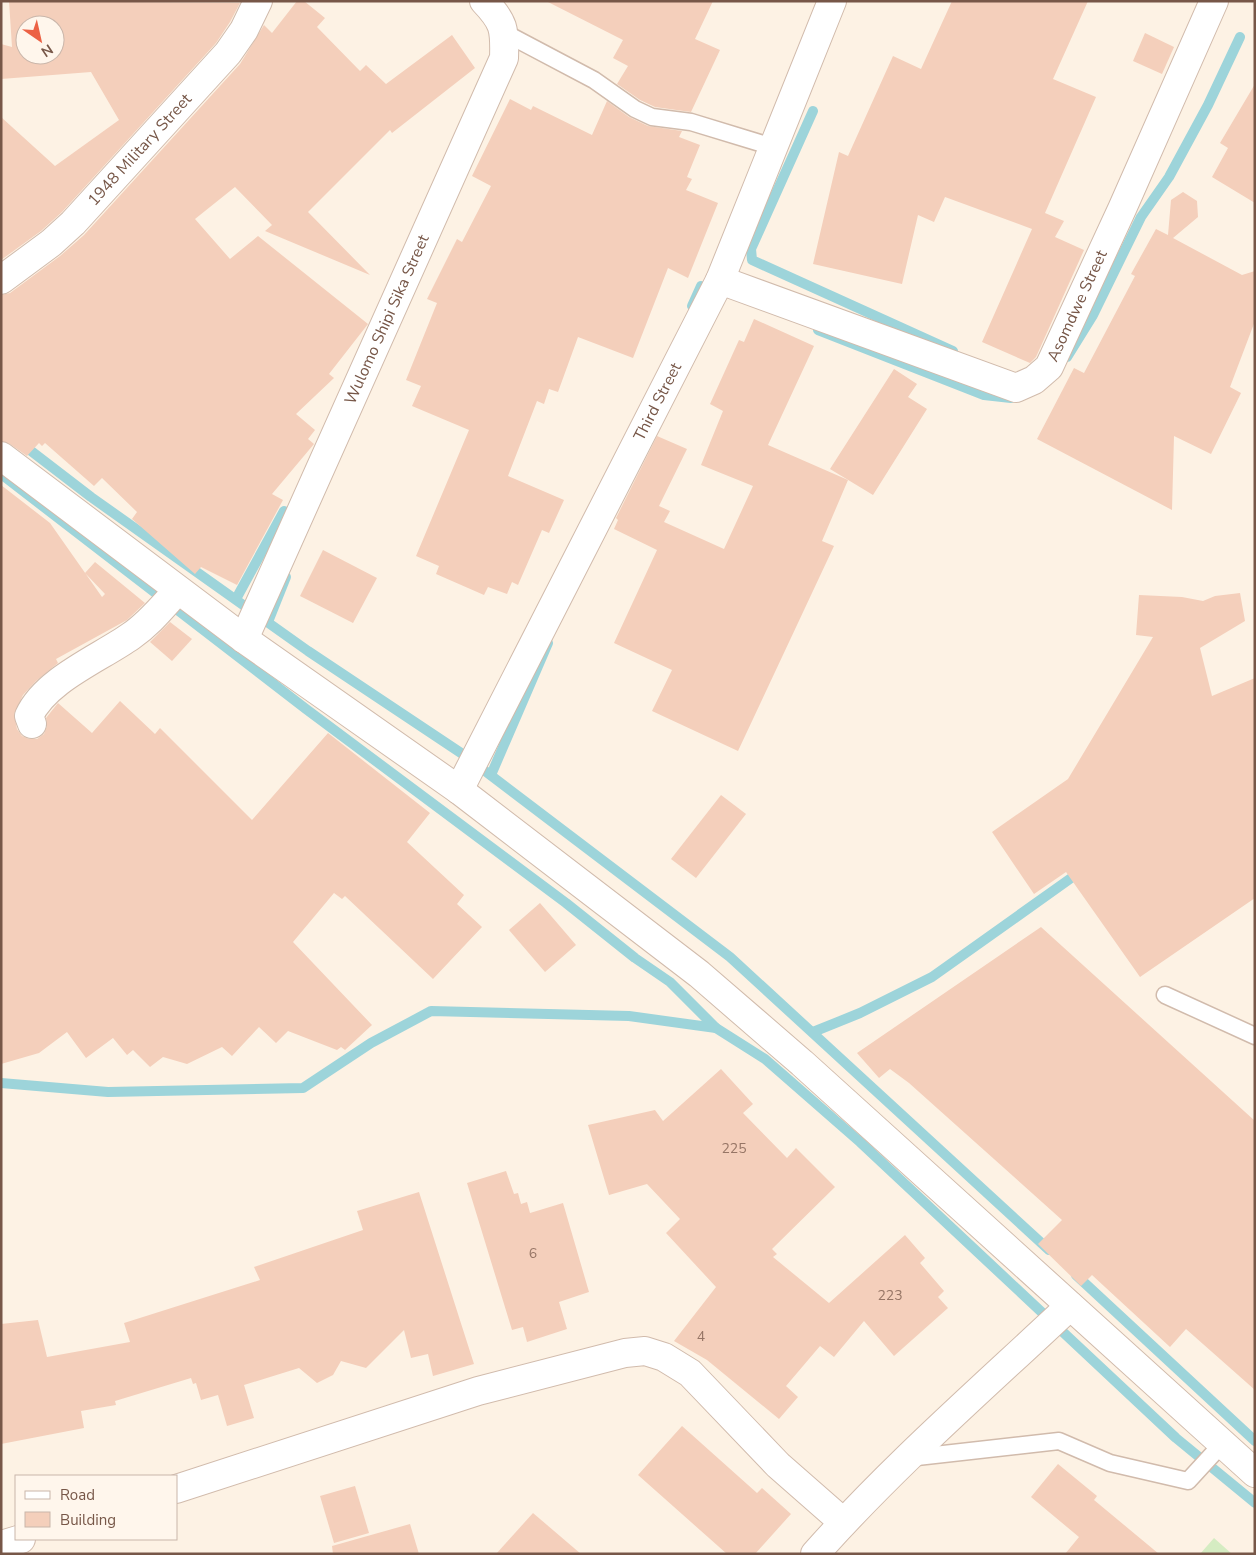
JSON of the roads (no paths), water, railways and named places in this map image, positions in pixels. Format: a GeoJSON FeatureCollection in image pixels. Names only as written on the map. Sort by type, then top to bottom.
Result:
{"type":"FeatureCollection","features":[{"type":"Feature","properties":{"kind":"street","name":"1948 Military Street"},"geometry":{"type":"LineString","coordinates":[[1,280],[51,243],[73,223],[228,53],[244,30],[258,1]]}},
{"type":"Feature","properties":{"kind":"street","name":"Wulomo Shipi Sika Street"},"geometry":{"type":"LineString","coordinates":[[244,639],[504,58],[505,33],[499,17],[484,1]]}},
{"type":"Feature","properties":{"kind":"street","name":"Third Street"},"geometry":{"type":"LineString","coordinates":[[458,790],[720,280],[832,1]]}},
{"type":"Feature","properties":{"kind":"street","name":"Asomdwe Street"},"geometry":{"type":"LineString","coordinates":[[720,280],[1016,388],[1034,380],[1049,367],[1122,209],[1214,1]]}},
{"type":"Feature","properties":{"kind":"street"},"geometry":{"type":"LineString","coordinates":[[1,456],[244,639],[458,790],[699,974],[802,1063],[1255,1472]]}},
{"type":"Feature","properties":{"kind":"street"},"geometry":{"type":"LineString","coordinates":[[32,724],[29,716],[34,703],[47,690],[132,636],[149,622],[178,590]]}},
{"type":"Feature","properties":{"kind":"street"},"geometry":{"type":"LineString","coordinates":[[815,1554],[843,1522],[908,1458],[1070,1306]]}},
{"type":"Feature","properties":{"kind":"street"},"geometry":{"type":"LineString","coordinates":[[178,1487],[478,1391],[624,1353],[644,1352],[664,1357],[690,1373],[778,1465],[843,1522]]}},
{"type":"Feature","properties":{"kind":"street"},"geometry":{"type":"LineString","coordinates":[[1,1545],[18,1540]]}},
{"type":"Feature","properties":{"kind":"lane"},"geometry":{"type":"LineString","coordinates":[[505,33],[594,80],[635,109],[652,117],[691,122],[773,147]]}},
{"type":"Feature","properties":{"kind":"lane"},"geometry":{"type":"LineString","coordinates":[[1165,995],[1255,1036]]}},
{"type":"Feature","properties":{"kind":"lane"},"geometry":{"type":"LineString","coordinates":[[908,1458],[1059,1441],[1110,1463],[1188,1481],[1222,1444]]}},
{"type":"Feature","properties":{"kind":"waterway"},"geometry":{"type":"LineString","coordinates":[[1067,357],[1093,315],[1141,217],[1169,177],[1208,105],[1240,37]]}},
{"type":"Feature","properties":{"kind":"waterway"},"geometry":{"type":"LineString","coordinates":[[813,111],[751,249],[752,260],[953,351]]}},
{"type":"Feature","properties":{"kind":"waterway"},"geometry":{"type":"LineString","coordinates":[[692,306],[701,286]]}},
{"type":"Feature","properties":{"kind":"waterway"},"geometry":{"type":"LineString","coordinates":[[818,330],[984,395],[1011,398]]}},
{"type":"Feature","properties":{"kind":"waterway"},"geometry":{"type":"LineString","coordinates":[[22,444],[91,497],[308,651],[464,755],[730,957],[1049,1250]]}},
{"type":"Feature","properties":{"kind":"waterway"},"geometry":{"type":"LineString","coordinates":[[1,474],[306,709],[566,903],[635,958],[670,982],[716,1028],[765,1059],[860,1142],[1176,1438],[1255,1503]]}},
{"type":"Feature","properties":{"kind":"waterway"},"geometry":{"type":"LineString","coordinates":[[236,599],[284,511]]}},
{"type":"Feature","properties":{"kind":"waterway"},"geometry":{"type":"LineString","coordinates":[[268,622],[286,577]]}},
{"type":"Feature","properties":{"kind":"waterway"},"geometry":{"type":"LineString","coordinates":[[491,775],[548,643]]}},
{"type":"Feature","properties":{"kind":"waterway"},"geometry":{"type":"LineString","coordinates":[[813,1032],[860,1013],[932,977],[1081,871]]}},
{"type":"Feature","properties":{"kind":"waterway"},"geometry":{"type":"LineString","coordinates":[[1,1083],[108,1092],[303,1088],[371,1043],[431,1011],[629,1016],[716,1028]]}},
{"type":"Feature","properties":{"kind":"waterway"},"geometry":{"type":"LineString","coordinates":[[1076,1275],[1255,1441]]}}]}
